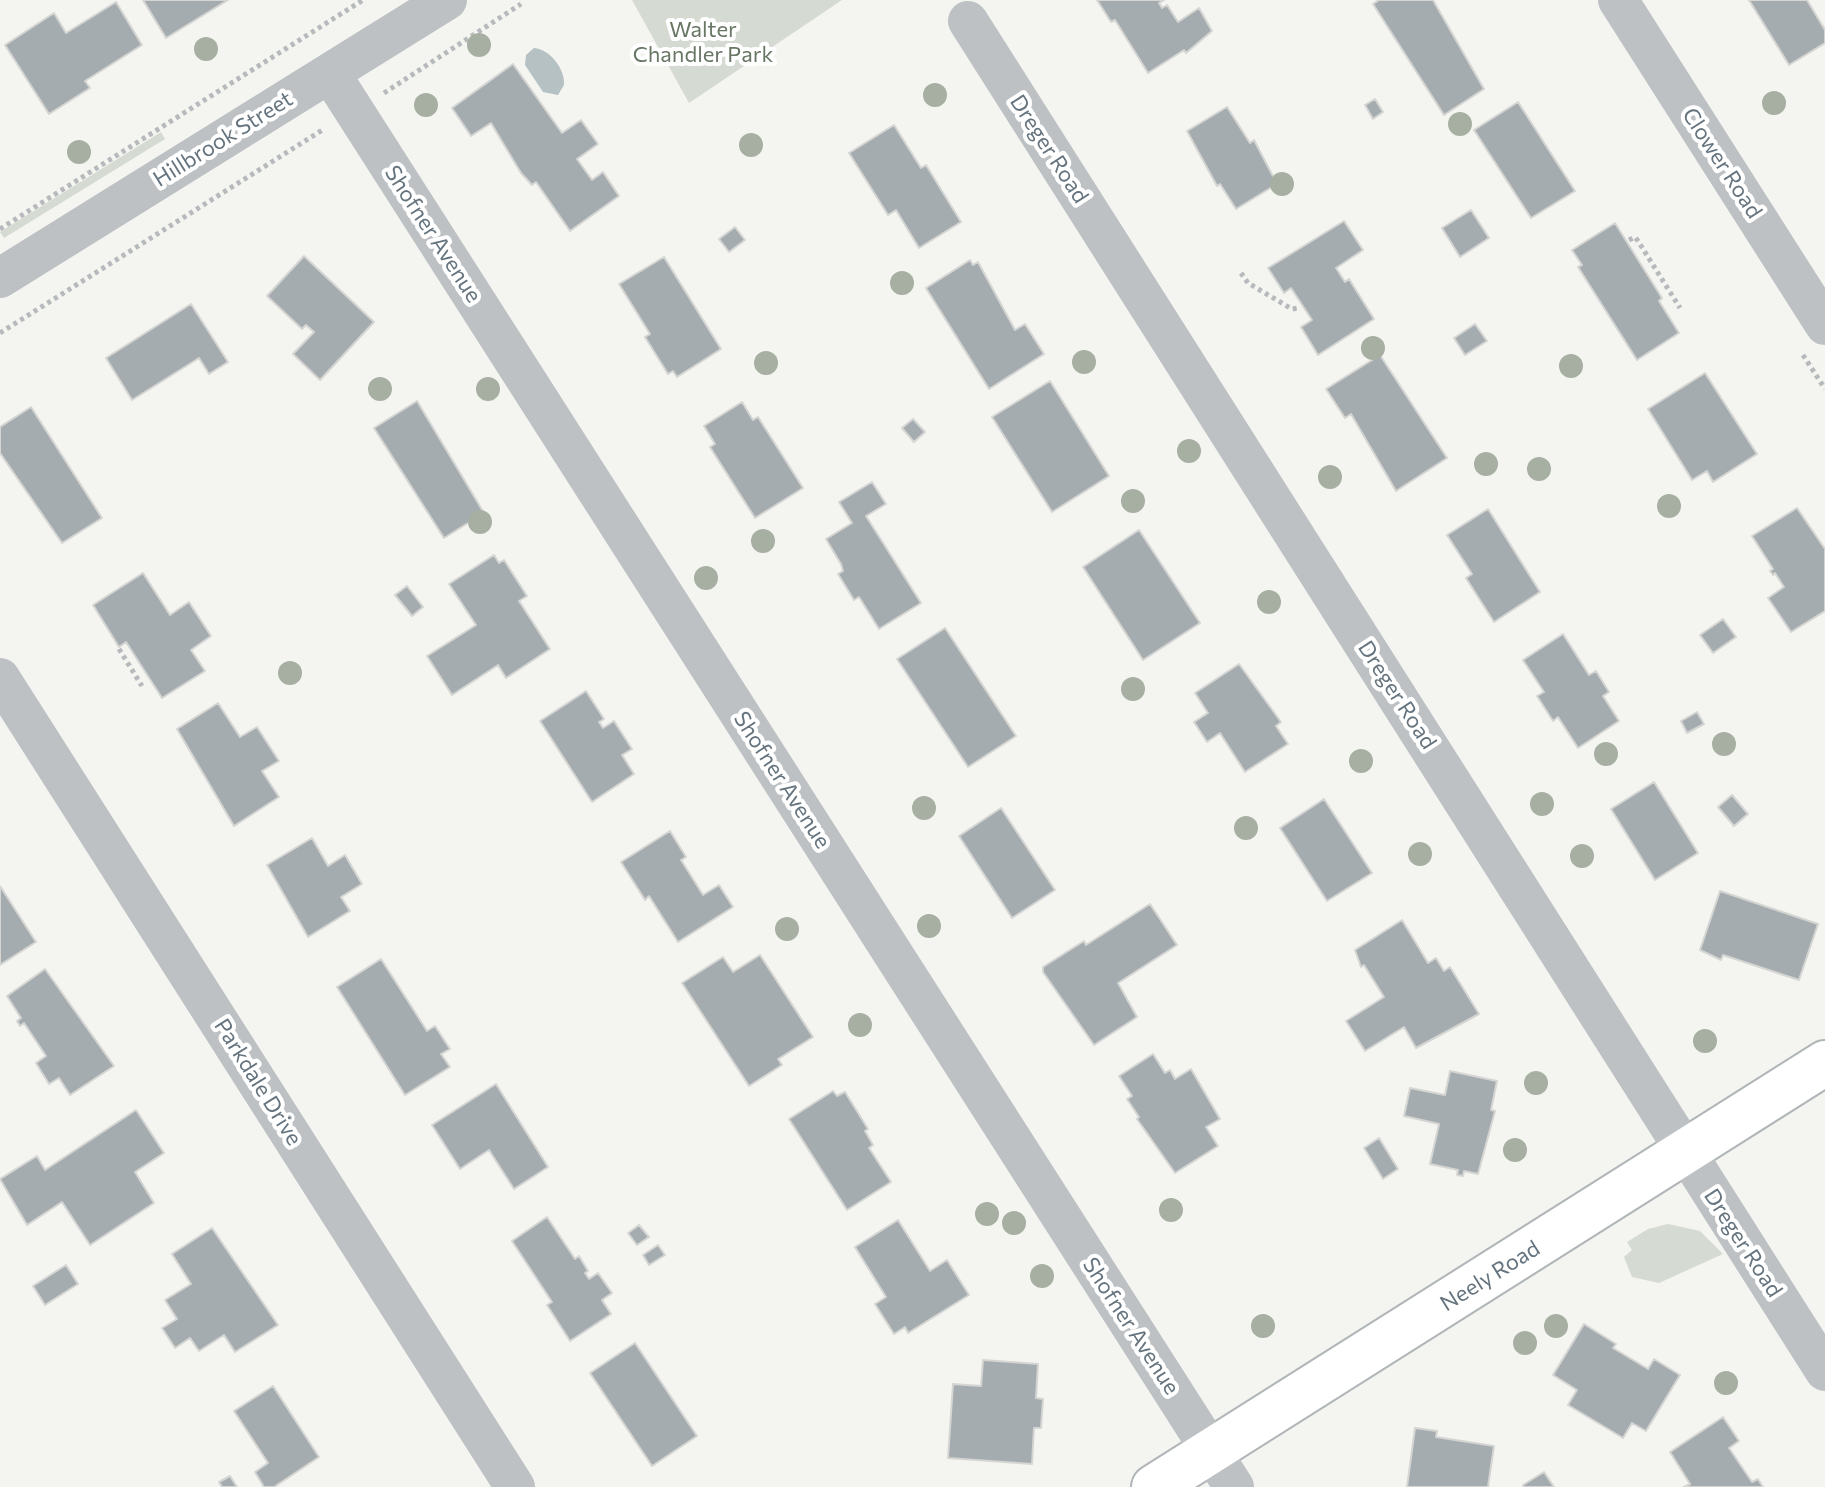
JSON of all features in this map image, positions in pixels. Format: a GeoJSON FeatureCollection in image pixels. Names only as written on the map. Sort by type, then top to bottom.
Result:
{"type":"FeatureCollection","features":[{"type":"Feature","properties":{"kind":"street","name":"Hillbrook Street"},"geometry":{"type":"LineString","coordinates":[[0,278],[447,0]]}},
{"type":"Feature","properties":{"kind":"street","name":"Clower Road"},"geometry":{"type":"LineString","coordinates":[[1618,0],[1825,325]]}},
{"type":"Feature","properties":{"kind":"street","name":"Dreger Road"},"geometry":{"type":"LineString","coordinates":[[968,21],[1825,1371]]}},
{"type":"Feature","properties":{"kind":"street","name":"Shofner Avenue"},"geometry":{"type":"LineString","coordinates":[[330,73],[1234,1487]]}},
{"type":"Feature","properties":{"kind":"street","name":"Parkdale Drive"},"geometry":{"type":"LineString","coordinates":[[0,678],[515,1487]]}},
{"type":"Feature","properties":{"kind":"street","name":"Neely Road"},"geometry":{"type":"LineString","coordinates":[[1154,1487],[1825,1063]]}},
{"type":"Feature","properties":{"kind":"path"},"geometry":{"type":"LineString","coordinates":[[0,229],[363,0]]}},
{"type":"Feature","properties":{"kind":"path"},"geometry":{"type":"LineString","coordinates":[[378,95],[521,4]]}},
{"type":"Feature","properties":{"kind":"path"},"geometry":{"type":"LineString","coordinates":[[0,333],[327,127]]}},
{"type":"Feature","properties":{"kind":"path"},"geometry":{"type":"LineString","coordinates":[[1629,240],[1635,237],[1680,308]]}},
{"type":"Feature","properties":{"kind":"path"},"geometry":{"type":"LineString","coordinates":[[1241,273],[1248,283],[1292,309],[1299,308]]}},
{"type":"Feature","properties":{"kind":"path"},"geometry":{"type":"LineString","coordinates":[[1652,277],[1659,273]]}},
{"type":"Feature","properties":{"kind":"path"},"geometry":{"type":"LineString","coordinates":[[119,649],[142,686]]}},
{"type":"Feature","properties":{"kind":"green space","name":"Walter Chandler Park"},"geometry":{"type":"Polygon","coordinates":[[[632,0],[842,0],[689,103],[632,0]]]}},
{"type":"Feature","properties":{"kind":"green space"},"geometry":{"type":"Polygon","coordinates":[[[161,132],[165,139],[4,238],[0,232],[161,132]]]}},
{"type":"Feature","properties":{"kind":"green space"},"geometry":{"type":"Polygon","coordinates":[[[1668,1224],[1700,1231],[1723,1254],[1659,1283],[1632,1277],[1624,1257],[1632,1250],[1627,1242],[1648,1229],[1668,1224]]]}},
{"type":"Feature","properties":{"kind":"shaded area"},"geometry":{"type":"Polygon","coordinates":[[[534,48],[546,52],[559,67],[564,85],[558,95],[543,92],[525,65],[526,55],[534,48]]]}},
{"type":"Feature","properties":{"kind":"building"},"geometry":{"type":"Polygon","coordinates":[[[143,0],[228,0],[166,38],[143,0]]]}},
{"type":"Feature","properties":{"kind":"building"},"geometry":{"type":"Polygon","coordinates":[[[1097,0],[1164,0],[1159,3],[1162,8],[1167,5],[1178,22],[1199,8],[1212,31],[1186,53],[1184,50],[1148,73],[1115,20],[1111,22],[1097,0]]]}},
{"type":"Feature","properties":{"kind":"building"},"geometry":{"type":"Polygon","coordinates":[[[1379,0],[1433,0],[1484,89],[1444,115],[1373,4],[1379,0]]]}},
{"type":"Feature","properties":{"kind":"building"},"geometry":{"type":"Polygon","coordinates":[[[1749,0],[1807,0],[1825,30],[1825,43],[1789,65],[1749,0]]]}},
{"type":"Feature","properties":{"kind":"building"},"geometry":{"type":"Polygon","coordinates":[[[116,2],[142,45],[85,81],[90,88],[49,114],[5,45],[54,13],[66,33],[116,2]]]}},
{"type":"Feature","properties":{"kind":"building"},"geometry":{"type":"Polygon","coordinates":[[[513,64],[562,133],[581,120],[598,144],[577,159],[592,180],[603,172],[619,196],[570,231],[536,182],[532,185],[521,173],[491,123],[471,136],[452,108],[513,64]]]}},
{"type":"Feature","properties":{"kind":"building"},"geometry":{"type":"Polygon","coordinates":[[[1375,99],[1383,112],[1373,119],[1365,105],[1375,99]]]}},
{"type":"Feature","properties":{"kind":"building"},"geometry":{"type":"Polygon","coordinates":[[[1518,102],[1575,191],[1531,218],[1474,130],[1518,102]]]}},
{"type":"Feature","properties":{"kind":"building"},"geometry":{"type":"Polygon","coordinates":[[[1227,107],[1250,143],[1254,140],[1277,184],[1236,209],[1220,184],[1217,186],[1187,131],[1227,107]]]}},
{"type":"Feature","properties":{"kind":"building"},"geometry":{"type":"Polygon","coordinates":[[[894,125],[921,168],[926,165],[961,222],[919,248],[896,210],[888,215],[849,153],[894,125]]]}},
{"type":"Feature","properties":{"kind":"building"},"geometry":{"type":"Polygon","coordinates":[[[1471,210],[1489,238],[1460,257],[1442,228],[1471,210]]]}},
{"type":"Feature","properties":{"kind":"building"},"geometry":{"type":"Polygon","coordinates":[[[1344,221],[1363,250],[1336,268],[1345,282],[1349,279],[1374,319],[1318,355],[1301,327],[1312,320],[1291,288],[1284,293],[1268,268],[1344,221]]]}},
{"type":"Feature","properties":{"kind":"building"},"geometry":{"type":"Polygon","coordinates":[[[1615,223],[1662,298],[1659,301],[1679,333],[1637,360],[1578,267],[1582,265],[1572,250],[1615,223]]]}},
{"type":"Feature","properties":{"kind":"building"},"geometry":{"type":"Polygon","coordinates":[[[735,227],[745,240],[729,252],[719,239],[735,227]]]}},
{"type":"Feature","properties":{"kind":"building"},"geometry":{"type":"Polygon","coordinates":[[[304,256],[374,322],[320,380],[293,354],[314,332],[306,325],[302,329],[267,296],[304,256]]]}},
{"type":"Feature","properties":{"kind":"building"},"geometry":{"type":"Polygon","coordinates":[[[664,257],[721,349],[677,377],[673,371],[668,374],[645,337],[650,334],[619,284],[664,257]]]}},
{"type":"Feature","properties":{"kind":"building"},"geometry":{"type":"Polygon","coordinates":[[[970,260],[973,265],[978,262],[1015,330],[1025,324],[1044,354],[989,389],[926,288],[970,260]]]}},
{"type":"Feature","properties":{"kind":"building"},"geometry":{"type":"Polygon","coordinates":[[[191,304],[228,362],[209,374],[199,358],[132,400],[106,358],[191,304]]]}},
{"type":"Feature","properties":{"kind":"building"},"geometry":{"type":"Polygon","coordinates":[[[1475,324],[1487,341],[1465,355],[1454,338],[1475,324]]]}},
{"type":"Feature","properties":{"kind":"building"},"geometry":{"type":"Polygon","coordinates":[[[1380,355],[1447,458],[1396,491],[1351,414],[1345,418],[1326,389],[1380,355]]]}},
{"type":"Feature","properties":{"kind":"building"},"geometry":{"type":"Polygon","coordinates":[[[1705,373],[1757,454],[1713,482],[1707,471],[1692,480],[1648,409],[1705,373]]]}},
{"type":"Feature","properties":{"kind":"building"},"geometry":{"type":"Polygon","coordinates":[[[1050,381],[1109,476],[1052,512],[992,417],[1050,381]]]}},
{"type":"Feature","properties":{"kind":"building"},"geometry":{"type":"Polygon","coordinates":[[[417,401],[484,513],[444,538],[374,428],[417,401]]]}},
{"type":"Feature","properties":{"kind":"building"},"geometry":{"type":"Polygon","coordinates":[[[742,402],[753,420],[758,417],[803,488],[755,518],[710,447],[715,444],[704,426],[742,402]]]}},
{"type":"Feature","properties":{"kind":"building"},"geometry":{"type":"Polygon","coordinates":[[[31,407],[102,518],[62,543],[0,453],[0,427],[31,407]]]}},
{"type":"Feature","properties":{"kind":"building"},"geometry":{"type":"Polygon","coordinates":[[[913,419],[925,432],[914,442],[902,428],[913,419]]]}},
{"type":"Feature","properties":{"kind":"building"},"geometry":{"type":"Polygon","coordinates":[[[872,482],[886,504],[866,516],[921,603],[879,629],[859,597],[854,600],[838,574],[843,571],[841,564],[826,539],[852,523],[839,502],[872,482]]]}},
{"type":"Feature","properties":{"kind":"building"},"geometry":{"type":"Polygon","coordinates":[[[1797,508],[1825,549],[1825,611],[1791,632],[1768,598],[1784,587],[1775,573],[1773,575],[1770,571],[1773,569],[1752,536],[1797,508]]]}},
{"type":"Feature","properties":{"kind":"building"},"geometry":{"type":"Polygon","coordinates":[[[1488,509],[1540,592],[1494,622],[1466,578],[1472,574],[1447,535],[1488,509]]]}},
{"type":"Feature","properties":{"kind":"building"},"geometry":{"type":"Polygon","coordinates":[[[1139,530],[1200,623],[1143,660],[1083,567],[1139,530]]]}},
{"type":"Feature","properties":{"kind":"building"},"geometry":{"type":"Polygon","coordinates":[[[494,555],[499,563],[504,560],[527,596],[519,601],[550,649],[506,678],[498,665],[452,695],[427,656],[476,625],[449,584],[494,555]]]}},
{"type":"Feature","properties":{"kind":"building"},"geometry":{"type":"Polygon","coordinates":[[[143,573],[170,615],[189,602],[211,636],[191,650],[205,671],[162,698],[126,642],[119,647],[93,605],[143,573]]]}},
{"type":"Feature","properties":{"kind":"building"},"geometry":{"type":"Polygon","coordinates":[[[407,586],[423,607],[412,616],[395,595],[407,586]]]}},
{"type":"Feature","properties":{"kind":"building"},"geometry":{"type":"Polygon","coordinates":[[[1723,619],[1736,637],[1713,653],[1700,635],[1723,619]]]}},
{"type":"Feature","properties":{"kind":"building"},"geometry":{"type":"Polygon","coordinates":[[[945,628],[1016,736],[968,767],[897,659],[945,628]]]}},
{"type":"Feature","properties":{"kind":"building"},"geometry":{"type":"Polygon","coordinates":[[[1563,634],[1589,675],[1596,671],[1609,692],[1603,696],[1619,721],[1578,748],[1558,717],[1553,721],[1537,696],[1544,692],[1523,660],[1563,634]]]}},
{"type":"Feature","properties":{"kind":"building"},"geometry":{"type":"Polygon","coordinates":[[[1239,664],[1281,722],[1276,726],[1288,744],[1245,772],[1220,733],[1207,742],[1194,722],[1208,713],[1195,693],[1239,664]]]}},
{"type":"Feature","properties":{"kind":"building"},"geometry":{"type":"Polygon","coordinates":[[[586,691],[604,719],[599,722],[603,728],[614,721],[632,749],[622,755],[634,774],[592,802],[540,721],[586,691]]]}},
{"type":"Feature","properties":{"kind":"building"},"geometry":{"type":"Polygon","coordinates":[[[218,703],[240,737],[257,727],[279,761],[262,771],[279,797],[234,826],[177,729],[218,703]]]}},
{"type":"Feature","properties":{"kind":"building"},"geometry":{"type":"Polygon","coordinates":[[[1697,712],[1704,724],[1687,733],[1681,721],[1697,712]]]}},
{"type":"Feature","properties":{"kind":"building"},"geometry":{"type":"Polygon","coordinates":[[[1654,782],[1698,853],[1655,880],[1611,809],[1654,782]]]}},
{"type":"Feature","properties":{"kind":"building"},"geometry":{"type":"Polygon","coordinates":[[[1732,795],[1748,814],[1734,826],[1718,807],[1732,795]]]}},
{"type":"Feature","properties":{"kind":"building"},"geometry":{"type":"Polygon","coordinates":[[[1324,799],[1372,873],[1327,901],[1280,828],[1324,799]]]}},
{"type":"Feature","properties":{"kind":"building"},"geometry":{"type":"Polygon","coordinates":[[[1001,808],[1055,890],[1012,918],[959,836],[1001,808]]]}},
{"type":"Feature","properties":{"kind":"building"},"geometry":{"type":"Polygon","coordinates":[[[670,831],[686,857],[681,860],[703,895],[719,885],[733,907],[678,942],[649,896],[645,900],[621,862],[670,831]]]}},
{"type":"Feature","properties":{"kind":"building"},"geometry":{"type":"Polygon","coordinates":[[[312,838],[328,866],[345,855],[362,884],[341,897],[350,911],[308,937],[267,865],[312,838]]]}},
{"type":"Feature","properties":{"kind":"building"},"geometry":{"type":"Polygon","coordinates":[[[0,886],[36,942],[0,965],[0,886]]]}},
{"type":"Feature","properties":{"kind":"building"},"geometry":{"type":"Polygon","coordinates":[[[1720,891],[1818,924],[1799,980],[1723,955],[1721,960],[1700,950],[1720,891]]]}},
{"type":"Feature","properties":{"kind":"building"},"geometry":{"type":"Polygon","coordinates":[[[1150,904],[1177,945],[1118,983],[1137,1017],[1094,1045],[1043,972],[1043,967],[1084,941],[1086,945],[1150,904]]]}},
{"type":"Feature","properties":{"kind":"building"},"geometry":{"type":"Polygon","coordinates":[[[1402,920],[1428,963],[1436,958],[1444,971],[1450,967],[1479,1014],[1416,1048],[1404,1027],[1365,1051],[1346,1021],[1384,997],[1364,965],[1361,967],[1355,950],[1402,920]]]}},
{"type":"Feature","properties":{"kind":"building"},"geometry":{"type":"Polygon","coordinates":[[[760,955],[813,1037],[778,1059],[782,1065],[749,1086],[682,983],[723,957],[733,972],[760,955]]]}},
{"type":"Feature","properties":{"kind":"building"},"geometry":{"type":"Polygon","coordinates":[[[381,959],[427,1031],[435,1026],[450,1049],[441,1054],[450,1067],[405,1095],[337,987],[381,959]]]}},
{"type":"Feature","properties":{"kind":"building"},"geometry":{"type":"Polygon","coordinates":[[[45,969],[114,1066],[70,1095],[59,1078],[49,1084],[36,1063],[46,1056],[24,1023],[20,1026],[17,1021],[21,1018],[7,996],[45,969]]]}},
{"type":"Feature","properties":{"kind":"building"},"geometry":{"type":"Polygon","coordinates":[[[1153,1054],[1165,1073],[1170,1070],[1175,1079],[1191,1069],[1220,1119],[1206,1127],[1218,1146],[1175,1173],[1137,1119],[1139,1117],[1127,1099],[1132,1096],[1119,1076],[1153,1054]]]}},
{"type":"Feature","properties":{"kind":"building"},"geometry":{"type":"Polygon","coordinates":[[[1450,1071],[1497,1081],[1491,1110],[1495,1111],[1478,1174],[1464,1171],[1463,1176],[1457,1175],[1458,1170],[1430,1164],[1439,1124],[1404,1116],[1410,1088],[1445,1095],[1450,1071]]]}},
{"type":"Feature","properties":{"kind":"building"},"geometry":{"type":"Polygon","coordinates":[[[496,1084],[548,1167],[514,1189],[489,1150],[460,1169],[432,1125],[496,1084]]]}},
{"type":"Feature","properties":{"kind":"building"},"geometry":{"type":"Polygon","coordinates":[[[833,1091],[837,1096],[845,1092],[868,1129],[865,1131],[873,1145],[869,1148],[891,1182],[847,1210],[789,1119],[833,1091]]]}},
{"type":"Feature","properties":{"kind":"building"},"geometry":{"type":"Polygon","coordinates":[[[136,1110],[164,1153],[135,1172],[154,1203],[90,1245],[62,1202],[27,1225],[0,1179],[37,1156],[45,1170],[136,1110]]]}},
{"type":"Feature","properties":{"kind":"building"},"geometry":{"type":"Polygon","coordinates":[[[1379,1138],[1398,1169],[1383,1179],[1364,1148],[1379,1138]]]}},
{"type":"Feature","properties":{"kind":"building"},"geometry":{"type":"Polygon","coordinates":[[[547,1217],[575,1259],[579,1256],[589,1279],[598,1273],[612,1293],[602,1300],[611,1314],[570,1341],[547,1305],[552,1302],[512,1241],[547,1217]]]}},
{"type":"Feature","properties":{"kind":"building"},"geometry":{"type":"Polygon","coordinates":[[[898,1220],[930,1271],[947,1260],[969,1295],[908,1333],[905,1327],[894,1334],[875,1304],[886,1297],[855,1247],[898,1220]]]}},
{"type":"Feature","properties":{"kind":"building"},"geometry":{"type":"Polygon","coordinates":[[[639,1225],[649,1237],[637,1245],[628,1233],[639,1225]]]}},
{"type":"Feature","properties":{"kind":"building"},"geometry":{"type":"Polygon","coordinates":[[[212,1228],[278,1325],[235,1352],[224,1335],[199,1351],[190,1338],[175,1348],[162,1328],[177,1319],[165,1300],[191,1284],[172,1254],[212,1228]]]}},
{"type":"Feature","properties":{"kind":"building"},"geometry":{"type":"Polygon","coordinates":[[[658,1245],[665,1255],[649,1265],[643,1255],[658,1245]]]}},
{"type":"Feature","properties":{"kind":"building"},"geometry":{"type":"Polygon","coordinates":[[[66,1265],[78,1284],[45,1305],[33,1286],[66,1265]]]}},
{"type":"Feature","properties":{"kind":"building"},"geometry":{"type":"Polygon","coordinates":[[[1584,1324],[1616,1344],[1613,1348],[1648,1369],[1654,1359],[1680,1375],[1646,1431],[1632,1423],[1623,1438],[1568,1405],[1577,1390],[1553,1375],[1584,1324]]]}},
{"type":"Feature","properties":{"kind":"building"},"geometry":{"type":"Polygon","coordinates":[[[635,1343],[697,1436],[652,1466],[590,1373],[635,1343]]]}},
{"type":"Feature","properties":{"kind":"building"},"geometry":{"type":"Polygon","coordinates":[[[983,1360],[1038,1364],[1036,1398],[1043,1399],[1041,1428],[1034,1428],[1032,1464],[948,1458],[953,1384],[981,1386],[983,1360]]]}},
{"type":"Feature","properties":{"kind":"building"},"geometry":{"type":"Polygon","coordinates":[[[273,1386],[319,1457],[274,1487],[264,1487],[255,1472],[268,1463],[234,1411],[273,1386]]]}},
{"type":"Feature","properties":{"kind":"building"},"geometry":{"type":"Polygon","coordinates":[[[1723,1417],[1739,1441],[1729,1448],[1752,1482],[1758,1479],[1763,1487],[1684,1487],[1690,1484],[1670,1452],[1723,1417]]]}},
{"type":"Feature","properties":{"kind":"building"},"geometry":{"type":"Polygon","coordinates":[[[1415,1428],[1437,1431],[1436,1437],[1494,1446],[1488,1487],[1407,1487],[1415,1428]]]}},
{"type":"Feature","properties":{"kind":"building"},"geometry":{"type":"Polygon","coordinates":[[[1544,1472],[1554,1487],[1524,1487],[1523,1485],[1544,1472]]]}},
{"type":"Feature","properties":{"kind":"building"},"geometry":{"type":"Polygon","coordinates":[[[230,1476],[237,1487],[222,1487],[219,1482],[230,1476]]]}}]}
